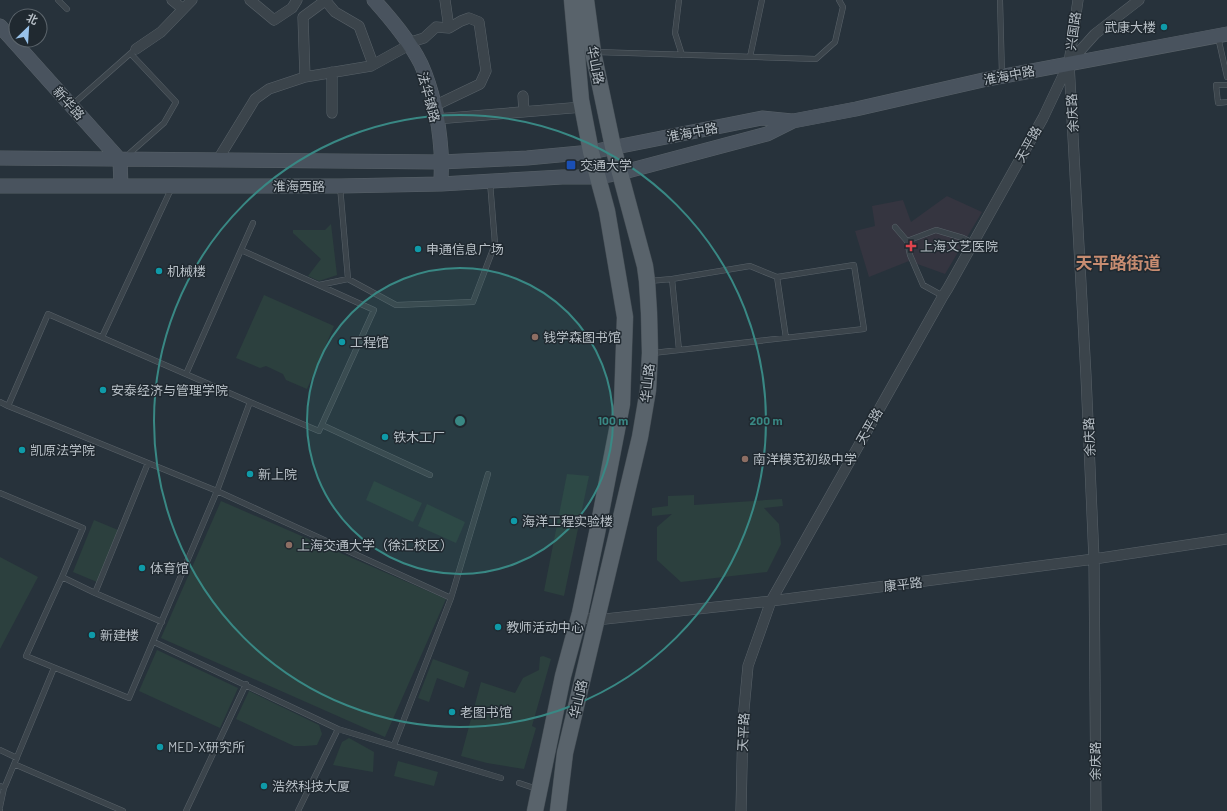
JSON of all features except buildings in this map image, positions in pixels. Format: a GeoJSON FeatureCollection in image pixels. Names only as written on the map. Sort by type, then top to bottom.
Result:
{"type":"FeatureCollection","features":[{"type":"Feature","properties":{"kind":"main road","name":"法华镇路"},"geometry":{"type":"LineString","coordinates":[[374,0],[409,44],[420,64],[430,89],[441,151],[442,184]]}},
{"type":"Feature","properties":{"kind":"main road","name":"华山路"},"geometry":{"type":"LineString","coordinates":[[535,811],[563,676],[579,617],[597,533],[622,404],[625,317],[607,211],[591,152],[583,107],[572,0]]}},
{"type":"Feature","properties":{"kind":"main road","name":"华山路"},"geometry":{"type":"LineString","coordinates":[[558,811],[565,753],[640,436],[648,390],[650,353],[649,313],[645,266],[613,147],[593,52],[586,0]]}},
{"type":"Feature","properties":{"kind":"main road","name":"新华路"},"geometry":{"type":"LineString","coordinates":[[0,26],[123,160]]}},
{"type":"Feature","properties":{"kind":"main road","name":"淮海中路"},"geometry":{"type":"LineString","coordinates":[[597,177],[620,173],[767,134],[793,121],[856,109],[1002,76],[1222,35]]}},
{"type":"Feature","properties":{"kind":"main road","name":"淮海中路"},"geometry":{"type":"LineString","coordinates":[[591,152],[762,118],[793,121]]}},
{"type":"Feature","properties":{"kind":"main road","name":"淮海西路"},"geometry":{"type":"LineString","coordinates":[[0,158],[441,162],[527,158],[591,152]]}},
{"type":"Feature","properties":{"kind":"main road"},"geometry":{"type":"LineString","coordinates":[[121,186],[123,160]]}},
{"type":"Feature","properties":{"kind":"main road","name":"淮海西路"},"geometry":{"type":"LineString","coordinates":[[0,186],[340,186],[442,184],[562,177],[597,177]]}},
{"type":"Feature","properties":{"kind":"street"},"geometry":{"type":"LineString","coordinates":[[172,0],[183,9]]}},
{"type":"Feature","properties":{"kind":"street"},"geometry":{"type":"LineString","coordinates":[[134,51],[161,32],[192,0]]}},
{"type":"Feature","properties":{"kind":"street"},"geometry":{"type":"LineString","coordinates":[[250,0],[274,20],[292,8],[297,0]]}},
{"type":"Feature","properties":{"kind":"street"},"geometry":{"type":"LineString","coordinates":[[306,77],[303,17],[325,0],[335,12],[359,26],[373,64]]}},
{"type":"Feature","properties":{"kind":"street"},"geometry":{"type":"LineString","coordinates":[[445,0],[449,28]]}},
{"type":"Feature","properties":{"kind":"street","name":"兴国路"},"geometry":{"type":"LineString","coordinates":[[1069,63],[1078,0]]}},
{"type":"Feature","properties":{"kind":"street"},"geometry":{"type":"LineString","coordinates":[[1069,63],[1095,34],[1139,0]]}},
{"type":"Feature","properties":{"kind":"street"},"geometry":{"type":"LineString","coordinates":[[217,161],[255,99],[269,89],[306,77],[373,64],[409,44],[424,38],[436,27],[449,28],[469,18],[479,22],[486,71],[480,84],[435,113]]}},
{"type":"Feature","properties":{"kind":"street","name":"天平路"},"geometry":{"type":"LineString","coordinates":[[741,811],[743,720],[748,666],[770,601],[1043,118],[1069,63]]}},
{"type":"Feature","properties":{"kind":"street","name":"余庆路"},"geometry":{"type":"LineString","coordinates":[[1069,63],[1086,376],[1094,559],[1096,811]]}},
{"type":"Feature","properties":{"kind":"street"},"geometry":{"type":"LineString","coordinates":[[332,72],[332,113]]}},
{"type":"Feature","properties":{"kind":"street"},"geometry":{"type":"LineString","coordinates":[[523,96],[524,112]]}},
{"type":"Feature","properties":{"kind":"street"},"geometry":{"type":"LineString","coordinates":[[435,113],[524,112],[583,107]]}},
{"type":"Feature","properties":{"kind":"street","name":"康平路"},"geometry":{"type":"LineString","coordinates":[[579,617],[596,620],[770,601],[1094,559],[1227,539]]}},
{"type":"Feature","properties":{"kind":"lane"},"geometry":{"type":"LineString","coordinates":[[58,0],[67,10]]}},
{"type":"Feature","properties":{"kind":"lane"},"geometry":{"type":"LineString","coordinates":[[679,0],[674,33],[682,55]]}},
{"type":"Feature","properties":{"kind":"lane"},"geometry":{"type":"LineString","coordinates":[[750,57],[762,0]]}},
{"type":"Feature","properties":{"kind":"lane"},"geometry":{"type":"LineString","coordinates":[[593,52],[816,59],[835,42],[843,7],[839,0]]}},
{"type":"Feature","properties":{"kind":"lane"},"geometry":{"type":"LineString","coordinates":[[1000,0],[1002,76]]}},
{"type":"Feature","properties":{"kind":"lane"},"geometry":{"type":"LineString","coordinates":[[1222,35],[1227,77]]}},
{"type":"Feature","properties":{"kind":"lane"},"geometry":{"type":"LineString","coordinates":[[72,106],[134,51],[176,102],[164,123],[123,160]]}},
{"type":"Feature","properties":{"kind":"lane"},"geometry":{"type":"LineString","coordinates":[[1227,85],[1216,86],[1218,103],[1227,102]]}},
{"type":"Feature","properties":{"kind":"lane"},"geometry":{"type":"LineString","coordinates":[[319,285],[348,279],[396,305],[473,302],[495,244],[490,182]]}},
{"type":"Feature","properties":{"kind":"lane"},"geometry":{"type":"LineString","coordinates":[[102,337],[173,186]]}},
{"type":"Feature","properties":{"kind":"lane"},"geometry":{"type":"LineString","coordinates":[[340,186],[348,279]]}},
{"type":"Feature","properties":{"kind":"lane"},"geometry":{"type":"LineString","coordinates":[[186,374],[253,223]]}},
{"type":"Feature","properties":{"kind":"lane"},"geometry":{"type":"LineString","coordinates":[[895,227],[907,241],[910,255],[923,285],[942,296]]}},
{"type":"Feature","properties":{"kind":"lane"},"geometry":{"type":"LineString","coordinates":[[907,241],[936,230],[963,238],[973,243]]}},
{"type":"Feature","properties":{"kind":"lane"},"geometry":{"type":"LineString","coordinates":[[8,406],[48,314],[319,431],[374,310],[241,250]]}},
{"type":"Feature","properties":{"kind":"lane"},"geometry":{"type":"LineString","coordinates":[[647,281],[672,279],[750,266],[777,277],[854,265],[864,329],[650,353]]}},
{"type":"Feature","properties":{"kind":"lane"},"geometry":{"type":"LineString","coordinates":[[777,277],[786,338]]}},
{"type":"Feature","properties":{"kind":"lane"},"geometry":{"type":"LineString","coordinates":[[672,279],[679,350]]}},
{"type":"Feature","properties":{"kind":"lane"},"geometry":{"type":"LineString","coordinates":[[0,402],[217,492],[451,598]]}},
{"type":"Feature","properties":{"kind":"lane"},"geometry":{"type":"LineString","coordinates":[[0,493],[83,528],[26,656],[129,698],[217,492],[250,402]]}},
{"type":"Feature","properties":{"kind":"lane"},"geometry":{"type":"LineString","coordinates":[[322,425],[430,475]]}},
{"type":"Feature","properties":{"kind":"lane"},"geometry":{"type":"LineString","coordinates":[[95,593],[148,463]]}},
{"type":"Feature","properties":{"kind":"lane"},"geometry":{"type":"LineString","coordinates":[[394,745],[451,598],[488,474]]}},
{"type":"Feature","properties":{"kind":"lane"},"geometry":{"type":"LineString","coordinates":[[62,577],[162,622]]}},
{"type":"Feature","properties":{"kind":"lane"},"geometry":{"type":"LineString","coordinates":[[154,642],[338,728],[501,778]]}},
{"type":"Feature","properties":{"kind":"lane"},"geometry":{"type":"LineString","coordinates":[[0,807],[2,787],[17,758],[54,668]]}},
{"type":"Feature","properties":{"kind":"lane"},"geometry":{"type":"LineString","coordinates":[[186,811],[246,684]]}},
{"type":"Feature","properties":{"kind":"lane"},"geometry":{"type":"LineString","coordinates":[[298,811],[338,728]]}},
{"type":"Feature","properties":{"kind":"lane"},"geometry":{"type":"LineString","coordinates":[[0,750],[17,758]]}},
{"type":"Feature","properties":{"kind":"lane"},"geometry":{"type":"LineString","coordinates":[[14,764],[123,811]]}},
{"type":"Feature","properties":{"kind":"lane"},"geometry":{"type":"LineString","coordinates":[[519,783],[540,790]]}},
{"type":"Feature","properties":{"kind":"shaded area","name":"上海文艺医院"},"geometry":{"type":"Polygon","coordinates":[[[947,196],[982,212],[945,274],[909,261],[869,277],[855,231],[875,226],[872,206],[903,200],[911,222],[947,196]]]}},
{"type":"Feature","properties":{"kind":"green space"},"geometry":{"type":"Polygon","coordinates":[[[331,224],[337,275],[319,281],[308,276],[321,259],[293,233],[293,230],[325,230],[331,224]]]}},
{"type":"Feature","properties":{"kind":"green space"},"geometry":{"type":"Polygon","coordinates":[[[264,295],[334,326],[307,389],[286,380],[283,374],[266,366],[260,368],[236,358],[264,295]]]}},
{"type":"Feature","properties":{"kind":"green space"},"geometry":{"type":"Polygon","coordinates":[[[567,474],[589,476],[564,596],[544,591],[567,474]]]}},
{"type":"Feature","properties":{"kind":"green space"},"geometry":{"type":"Polygon","coordinates":[[[374,481],[422,503],[413,522],[366,500],[374,481]]]}},
{"type":"Feature","properties":{"kind":"green space"},"geometry":{"type":"Polygon","coordinates":[[[694,495],[694,505],[782,499],[783,506],[764,508],[779,524],[781,544],[767,572],[681,582],[657,560],[657,527],[672,514],[652,516],[652,508],[668,506],[668,496],[694,495]]]}},
{"type":"Feature","properties":{"kind":"green space"},"geometry":{"type":"Polygon","coordinates":[[[221,501],[446,599],[385,737],[161,638],[221,501]]]}},
{"type":"Feature","properties":{"kind":"green space"},"geometry":{"type":"Polygon","coordinates":[[[427,504],[465,522],[456,543],[418,526],[427,504]]]}},
{"type":"Feature","properties":{"kind":"green space"},"geometry":{"type":"Polygon","coordinates":[[[94,520],[118,530],[97,582],[73,572],[94,520]]]}},
{"type":"Feature","properties":{"kind":"green space"},"geometry":{"type":"Polygon","coordinates":[[[0,557],[38,577],[0,649],[0,557]]]}},
{"type":"Feature","properties":{"kind":"green space"},"geometry":{"type":"Polygon","coordinates":[[[157,650],[238,688],[220,728],[139,691],[157,650]]]}},
{"type":"Feature","properties":{"kind":"green space"},"geometry":{"type":"Polygon","coordinates":[[[543,656],[551,659],[532,726],[536,728],[524,769],[487,763],[461,756],[481,682],[515,693],[523,678],[539,670],[540,657],[543,656]]]}},
{"type":"Feature","properties":{"kind":"green space"},"geometry":{"type":"Polygon","coordinates":[[[433,659],[469,672],[464,688],[437,678],[429,702],[418,698],[433,659]]]}},
{"type":"Feature","properties":{"kind":"green space"},"geometry":{"type":"Polygon","coordinates":[[[249,691],[319,725],[322,734],[317,745],[294,746],[236,719],[249,691]]]}},
{"type":"Feature","properties":{"kind":"green space"},"geometry":{"type":"Polygon","coordinates":[[[349,738],[374,752],[373,772],[333,765],[342,742],[349,738]]]}},
{"type":"Feature","properties":{"kind":"green space"},"geometry":{"type":"Polygon","coordinates":[[[398,761],[438,772],[434,786],[394,776],[398,761]]]}},
{"type":"Feature","properties":{"kind":"place","name":"武康大楼"},"geometry":{"type":"Point","coordinates":[1164,27]}},
{"type":"Feature","properties":{"kind":"place","name":"交通大学"},"geometry":{"type":"Point","coordinates":[571,165]}},
{"type":"Feature","properties":{"kind":"place","name":"上海文艺医院"},"geometry":{"type":"Point","coordinates":[911,246]}},
{"type":"Feature","properties":{"kind":"place","name":"申通信息广场"},"geometry":{"type":"Point","coordinates":[418,249]}},
{"type":"Feature","properties":{"kind":"place","name":"机械楼"},"geometry":{"type":"Point","coordinates":[159,271]}},
{"type":"Feature","properties":{"kind":"place","name":"钱学森图书馆"},"geometry":{"type":"Point","coordinates":[535,337]}},
{"type":"Feature","properties":{"kind":"place","name":"工程馆"},"geometry":{"type":"Point","coordinates":[342,342]}},
{"type":"Feature","properties":{"kind":"place","name":"安泰经济与管理学院"},"geometry":{"type":"Point","coordinates":[103,390]}},
{"type":"Feature","properties":{"kind":"place","name":"铁木工厂"},"geometry":{"type":"Point","coordinates":[385,437]}},
{"type":"Feature","properties":{"kind":"place","name":"凯原法学院"},"geometry":{"type":"Point","coordinates":[22,450]}},
{"type":"Feature","properties":{"kind":"place","name":"南洋模范初级中学"},"geometry":{"type":"Point","coordinates":[745,459]}},
{"type":"Feature","properties":{"kind":"place","name":"新上院"},"geometry":{"type":"Point","coordinates":[250,474]}},
{"type":"Feature","properties":{"kind":"place","name":"海洋工程实验楼"},"geometry":{"type":"Point","coordinates":[514,521]}},
{"type":"Feature","properties":{"kind":"place","name":"上海交通大学（徐汇校区）"},"geometry":{"type":"Point","coordinates":[289,545]}},
{"type":"Feature","properties":{"kind":"place","name":"体育馆"},"geometry":{"type":"Point","coordinates":[142,568]}},
{"type":"Feature","properties":{"kind":"place","name":"教师活动中心"},"geometry":{"type":"Point","coordinates":[498,627]}},
{"type":"Feature","properties":{"kind":"place","name":"新建楼"},"geometry":{"type":"Point","coordinates":[92,635]}},
{"type":"Feature","properties":{"kind":"place","name":"老图书馆"},"geometry":{"type":"Point","coordinates":[452,712]}},
{"type":"Feature","properties":{"kind":"place","name":"MED-X研究所"},"geometry":{"type":"Point","coordinates":[160,747]}},
{"type":"Feature","properties":{"kind":"place","name":"浩然科技大厦"},"geometry":{"type":"Point","coordinates":[264,786]}},
{"type":"Feature","properties":{"kind":"district","name":"天平路街道"},"geometry":{"type":"Point","coordinates":[1118,262]}}]}
